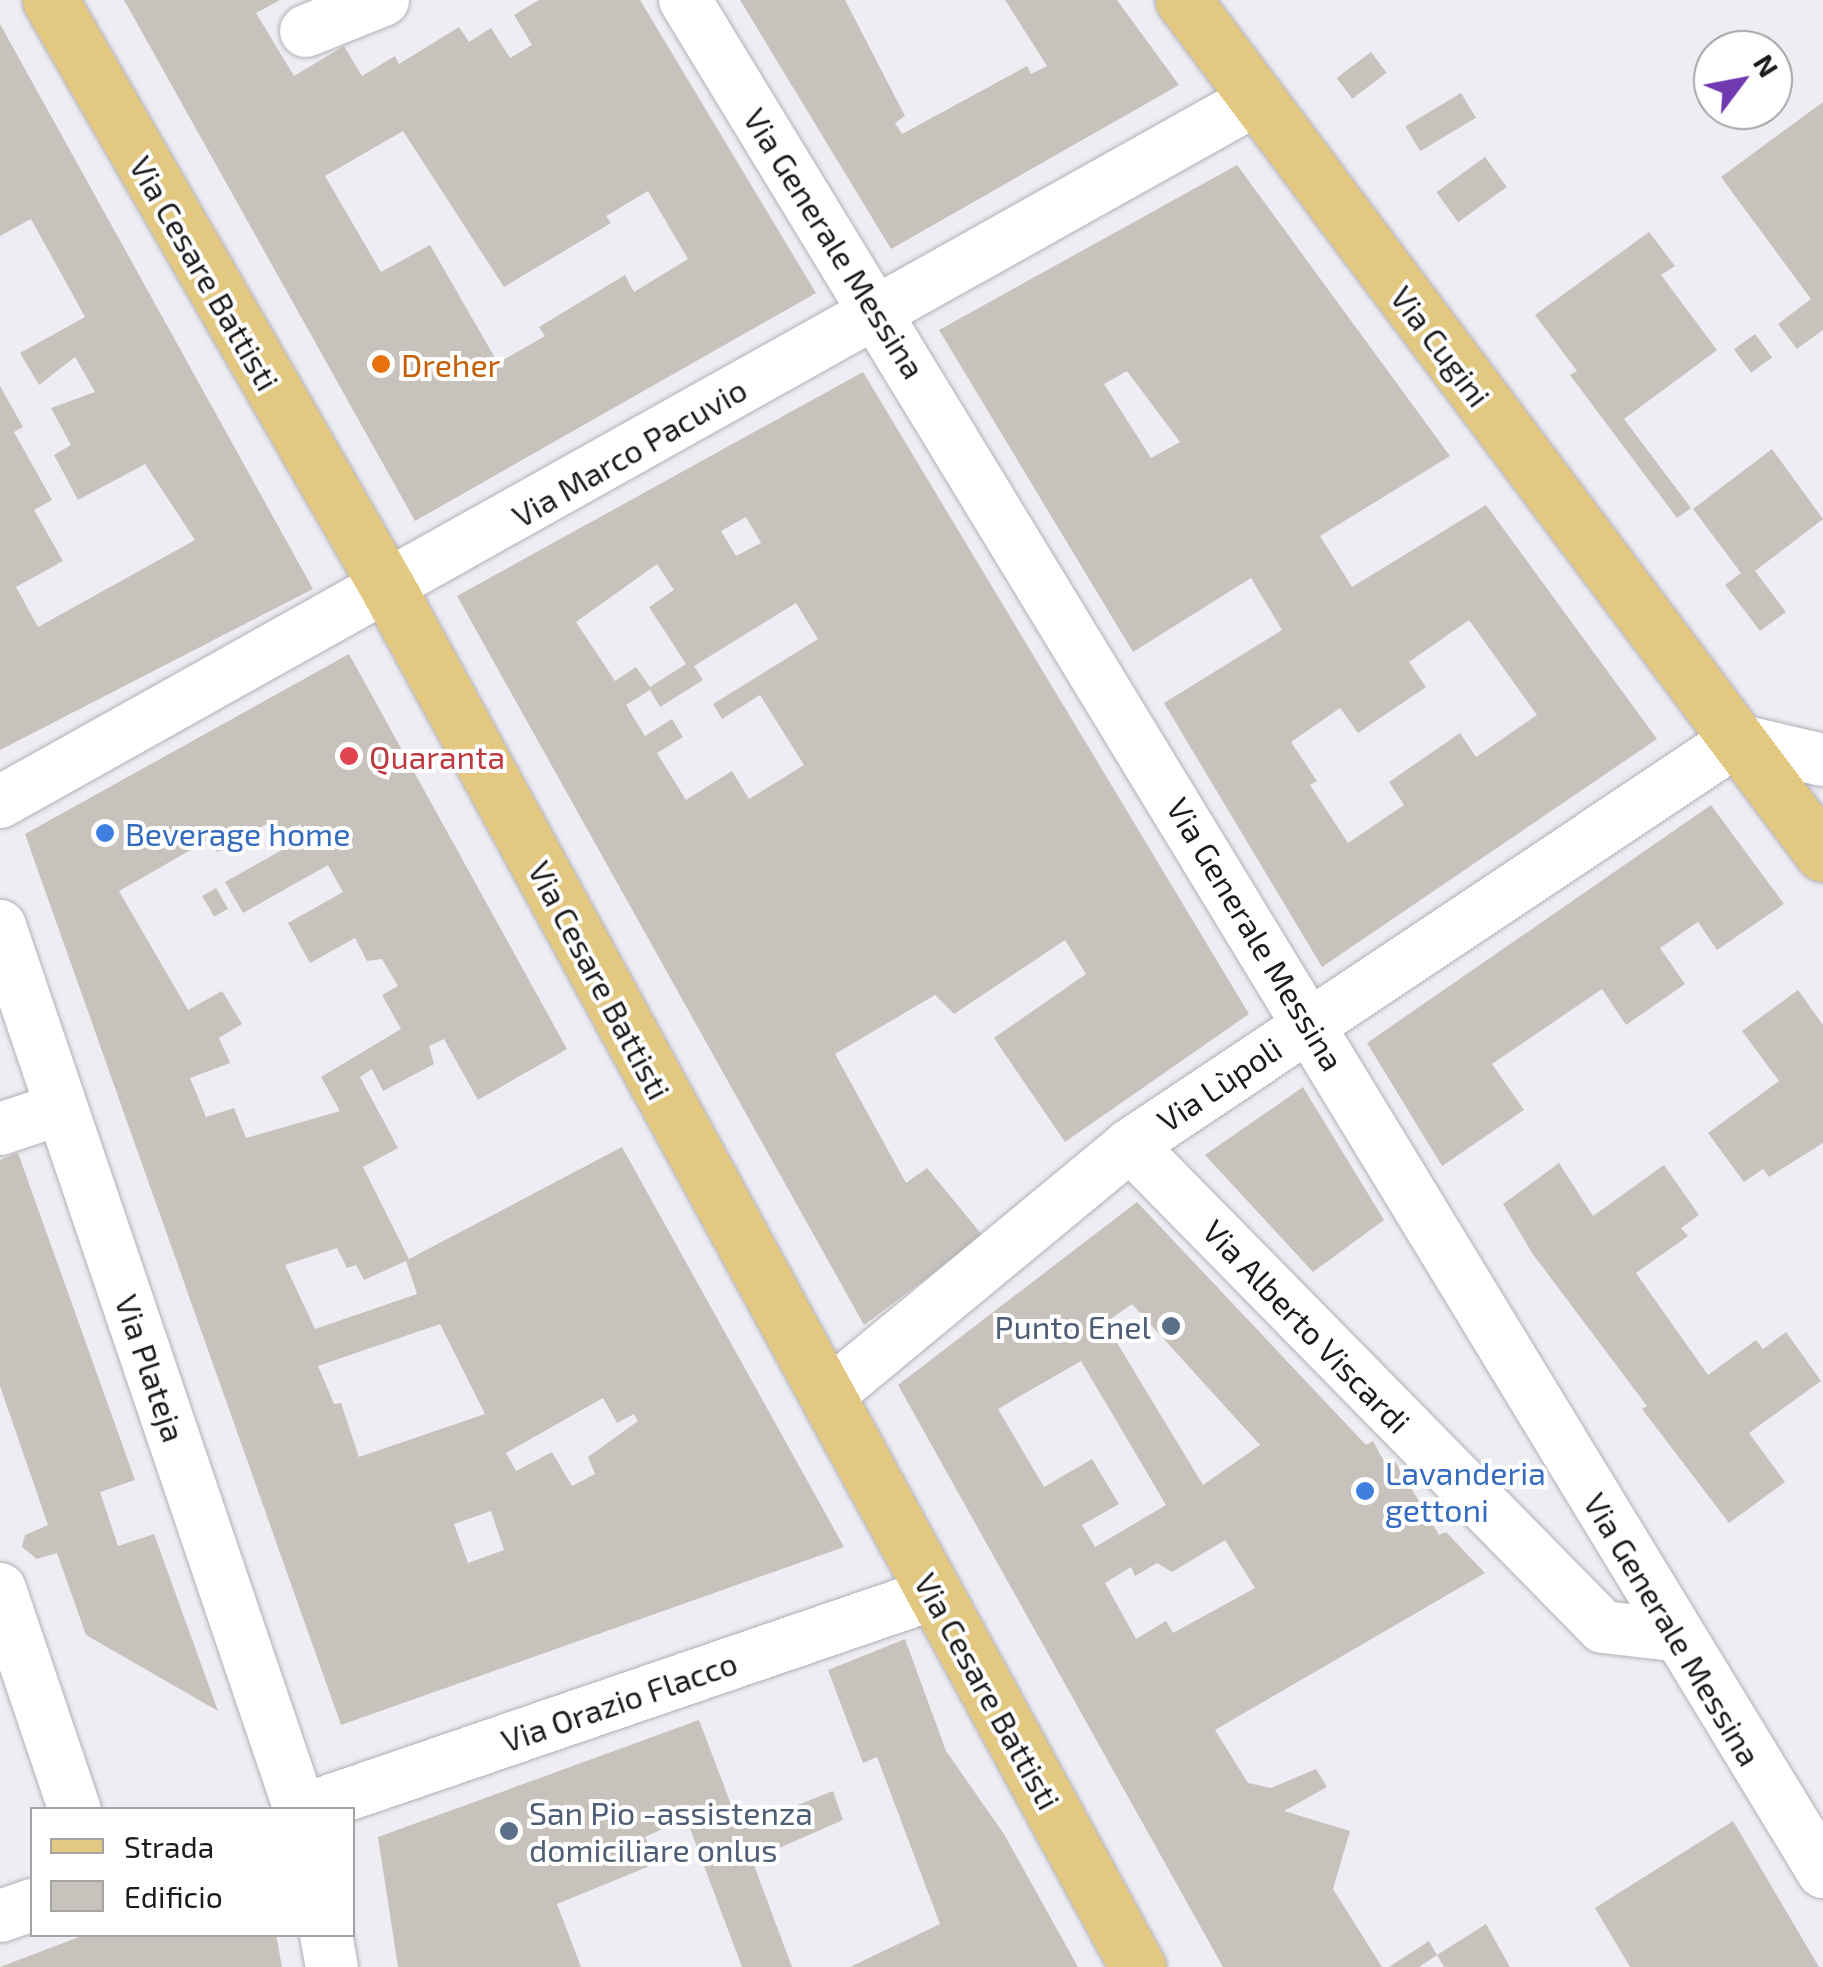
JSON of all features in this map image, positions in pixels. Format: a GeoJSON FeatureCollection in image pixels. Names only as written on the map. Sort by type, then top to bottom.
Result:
{"type":"FeatureCollection","features":[{"type":"Feature","properties":{"kind":"main road","name":"Via Cesare Battisti"},"geometry":{"type":"LineString","coordinates":[[50,0],[389,590],[1138,1967]]}},
{"type":"Feature","properties":{"kind":"main road","name":"Via Cugini"},"geometry":{"type":"LineString","coordinates":[[1183,0],[1823,854]]}},
{"type":"Feature","properties":{"kind":"street"},"geometry":{"type":"LineString","coordinates":[[306,31],[383,0]]}},
{"type":"Feature","properties":{"kind":"street","name":"Via Generale Messina"},"geometry":{"type":"LineString","coordinates":[[684,0],[878,310],[1310,1022],[1674,1635],[1823,1872]]}},
{"type":"Feature","properties":{"kind":"street","name":"Via Marco Pacuvio"},"geometry":{"type":"LineString","coordinates":[[0,802],[389,590],[878,310],[1256,100]]}},
{"type":"Feature","properties":{"kind":"street"},"geometry":{"type":"LineString","coordinates":[[1737,740],[1823,760]]}},
{"type":"Feature","properties":{"kind":"street","name":"Via Lùpoli"},"geometry":{"type":"LineString","coordinates":[[827,1396],[1130,1145],[1737,740]]}},
{"type":"Feature","properties":{"kind":"street","name":"Via Plateja"},"geometry":{"type":"LineString","coordinates":[[0,926],[301,1807]]}},
{"type":"Feature","properties":{"kind":"street"},"geometry":{"type":"LineString","coordinates":[[0,1129],[60,1108]]}},
{"type":"Feature","properties":{"kind":"street","name":"Via Alberto Viscardi"},"geometry":{"type":"LineString","coordinates":[[1130,1145],[1602,1627],[1674,1635]]}},
{"type":"Feature","properties":{"kind":"street"},"geometry":{"type":"LineString","coordinates":[[0,1589],[74,1807]]}},
{"type":"Feature","properties":{"kind":"street","name":"Via Orazio Flacco"},"geometry":{"type":"LineString","coordinates":[[311,1807],[936,1593]]}},
{"type":"Feature","properties":{"kind":"street"},"geometry":{"type":"LineString","coordinates":[[0,1916],[30,1906]]}},
{"type":"Feature","properties":{"kind":"street"},"geometry":{"type":"LineString","coordinates":[[327,1937],[332,1967]]}},
{"type":"Feature","properties":{"kind":"building"},"geometry":{"type":"Polygon","coordinates":[[[124,0],[280,0],[256,13],[294,76],[344,46],[362,76],[395,56],[399,64],[459,27],[469,42],[491,28],[510,58],[532,45],[514,15],[539,0],[640,0],[816,293],[415,521],[124,0]],[[403,131],[325,176],[381,272],[430,245],[498,363],[545,336],[539,327],[625,275],[634,292],[688,259],[648,191],[606,216],[611,223],[504,287],[403,131]]]}},
{"type":"Feature","properties":{"kind":"building"},"geometry":{"type":"Polygon","coordinates":[[[740,0],[845,0],[905,116],[895,123],[902,134],[1027,66],[1031,74],[1047,66],[1005,0],[1117,0],[1179,85],[891,249],[740,0]]]}},
{"type":"Feature","properties":{"kind":"building"},"geometry":{"type":"Polygon","coordinates":[[[0,24],[313,589],[0,750],[0,386],[23,427],[14,432],[52,500],[34,510],[63,561],[16,587],[38,627],[195,540],[145,464],[78,500],[54,455],[71,445],[51,408],[95,392],[75,357],[39,385],[20,353],[85,317],[31,219],[0,236],[0,24]]]}},
{"type":"Feature","properties":{"kind":"building"},"geometry":{"type":"Polygon","coordinates":[[[1371,52],[1387,73],[1352,99],[1337,78],[1371,52]]]}},
{"type":"Feature","properties":{"kind":"building"},"geometry":{"type":"Polygon","coordinates":[[[1461,93],[1476,118],[1420,151],[1405,126],[1461,93]]]}},
{"type":"Feature","properties":{"kind":"building"},"geometry":{"type":"Polygon","coordinates":[[[1823,102],[1823,330],[1797,349],[1778,324],[1811,299],[1721,177],[1785,130],[1793,130],[1793,124],[1823,102]]]}},
{"type":"Feature","properties":{"kind":"building"},"geometry":{"type":"Polygon","coordinates":[[[1485,157],[1507,187],[1458,222],[1436,192],[1485,157]]]}},
{"type":"Feature","properties":{"kind":"building"},"geometry":{"type":"Polygon","coordinates":[[[1237,165],[1450,456],[1320,536],[1352,587],[1486,505],[1657,739],[1322,967],[1164,703],[1282,630],[1251,578],[1133,652],[939,330],[1237,165]],[[1127,371],[1104,384],[1151,458],[1180,442],[1127,371]],[[1469,620],[1409,662],[1426,687],[1358,733],[1340,708],[1291,742],[1317,781],[1310,785],[1348,843],[1404,805],[1389,782],[1460,733],[1476,757],[1537,715],[1469,620]]]}},
{"type":"Feature","properties":{"kind":"building"},"geometry":{"type":"Polygon","coordinates":[[[1649,232],[1675,266],[1661,275],[1717,350],[1624,419],[1691,508],[1677,518],[1570,375],[1577,371],[1535,315],[1649,232]]]}},
{"type":"Feature","properties":{"kind":"building"},"geometry":{"type":"Polygon","coordinates":[[[1755,334],[1772,357],[1751,373],[1734,349],[1755,334]]]}},
{"type":"Feature","properties":{"kind":"building"},"geometry":{"type":"Polygon","coordinates":[[[863,372],[1249,1014],[1065,1142],[994,1038],[1086,974],[1065,940],[954,1014],[935,995],[835,1054],[906,1183],[927,1168],[983,1236],[864,1325],[457,596],[863,372]],[[746,517],[721,531],[736,556],[761,543],[746,517]],[[657,564],[576,622],[615,681],[636,667],[650,687],[686,664],[649,607],[674,590],[657,564]],[[796,603],[694,666],[703,680],[660,707],[650,690],[626,705],[645,736],[672,719],[683,737],[657,753],[686,800],[732,771],[749,799],[804,765],[760,695],[722,719],[713,704],[818,639],[796,603]]]}},
{"type":"Feature","properties":{"kind":"building"},"geometry":{"type":"Polygon","coordinates":[[[1772,449],[1823,519],[1755,571],[1786,612],[1760,631],[1725,585],[1741,573],[1693,509],[1772,449]]]}},
{"type":"Feature","properties":{"kind":"building"},"geometry":{"type":"Polygon","coordinates":[[[349,654],[567,1049],[478,1100],[444,1039],[429,1046],[434,1064],[383,1091],[372,1069],[360,1077],[398,1148],[363,1167],[409,1259],[622,1147],[844,1547],[341,1725],[25,834],[349,654]],[[270,822],[217,852],[210,839],[119,891],[188,1010],[222,991],[242,1024],[219,1038],[230,1063],[190,1078],[206,1117],[234,1108],[246,1138],[340,1111],[321,1077],[401,1029],[382,995],[398,986],[382,959],[367,961],[355,938],[310,963],[288,923],[343,892],[328,865],[243,913],[225,882],[307,836],[300,824],[278,836],[270,822]],[[337,1248],[285,1265],[315,1329],[417,1294],[406,1261],[364,1280],[356,1265],[347,1268],[337,1248]],[[440,1324],[318,1366],[334,1404],[341,1403],[359,1457],[485,1414],[440,1324]],[[603,1398],[506,1453],[516,1471],[552,1452],[572,1486],[595,1474],[588,1457],[638,1421],[634,1414],[617,1423],[603,1398]],[[491,1511],[454,1524],[468,1563],[504,1550],[491,1511]]]}},
{"type":"Feature","properties":{"kind":"building"},"geometry":{"type":"Polygon","coordinates":[[[1711,805],[1784,904],[1717,950],[1698,922],[1660,948],[1685,984],[1626,1025],[1602,989],[1492,1064],[1524,1110],[1442,1166],[1367,1043],[1711,805]]]}},
{"type":"Feature","properties":{"kind":"building"},"geometry":{"type":"Polygon","coordinates":[[[216,888],[228,909],[214,917],[202,896],[216,888]]]}},
{"type":"Feature","properties":{"kind":"building"},"geometry":{"type":"Polygon","coordinates":[[[1798,990],[1823,1025],[1823,1143],[1769,1177],[1763,1169],[1744,1182],[1708,1133],[1779,1081],[1742,1031],[1798,990]]]}},
{"type":"Feature","properties":{"kind":"building"},"geometry":{"type":"Polygon","coordinates":[[[1303,1087],[1384,1220],[1313,1272],[1205,1155],[1303,1087]]]}},
{"type":"Feature","properties":{"kind":"building"},"geometry":{"type":"Polygon","coordinates":[[[18,1153],[135,1480],[100,1492],[118,1546],[154,1534],[218,1711],[86,1635],[57,1553],[37,1559],[22,1547],[25,1535],[48,1525],[0,1386],[0,1160],[18,1153]]]}},
{"type":"Feature","properties":{"kind":"building"},"geometry":{"type":"Polygon","coordinates":[[[1559,1163],[1593,1216],[1664,1165],[1699,1215],[1681,1228],[1688,1236],[1636,1273],[1708,1375],[1756,1340],[1763,1349],[1786,1332],[1821,1381],[1749,1433],[1785,1482],[1729,1523],[1642,1409],[1647,1406],[1532,1253],[1503,1204],[1559,1163]]]}},
{"type":"Feature","properties":{"kind":"building"},"geometry":{"type":"Polygon","coordinates":[[[1137,1202],[1366,1445],[1373,1441],[1386,1465],[1395,1461],[1439,1535],[1446,1532],[1485,1573],[1215,1730],[1248,1783],[1271,1788],[1316,1769],[1327,1787],[1284,1811],[1350,1831],[1333,1889],[1382,1967],[1223,1967],[898,1385],[1137,1202]],[[1132,1304],[1105,1323],[1203,1485],[1260,1445],[1132,1304]],[[1081,1361],[998,1409],[1044,1487],[1092,1459],[1119,1504],[1082,1525],[1095,1547],[1166,1505],[1081,1361]],[[1225,1540],[1172,1572],[1157,1563],[1135,1576],[1131,1567],[1105,1583],[1136,1639],[1166,1621],[1173,1633],[1255,1588],[1225,1540]]]}},
{"type":"Feature","properties":{"kind":"building"},"geometry":{"type":"Polygon","coordinates":[[[905,1639],[946,1751],[1004,1834],[1078,1967],[850,1967],[940,1924],[877,1757],[863,1763],[828,1670],[905,1639]]]}},
{"type":"Feature","properties":{"kind":"building"},"geometry":{"type":"Polygon","coordinates":[[[699,1720],[740,1828],[833,1791],[843,1820],[752,1860],[792,1967],[742,1967],[686,1818],[645,1837],[657,1863],[557,1904],[581,1967],[398,1967],[378,1837],[699,1720]]]}},
{"type":"Feature","properties":{"kind":"building"},"geometry":{"type":"Polygon","coordinates":[[[1733,1821],[1819,1967],[1630,1967],[1595,1908],[1733,1821]]]}},
{"type":"Feature","properties":{"kind":"building"},"geometry":{"type":"Polygon","coordinates":[[[1486,1924],[1510,1967],[1444,1967],[1437,1955],[1486,1924]]]}},
{"type":"Feature","properties":{"kind":"building"},"geometry":{"type":"Polygon","coordinates":[[[79,1937],[277,1937],[282,1967],[0,1967],[79,1937]]]}},
{"type":"Feature","properties":{"kind":"building"},"geometry":{"type":"Polygon","coordinates":[[[1429,1941],[1437,1955],[1419,1967],[1389,1967],[1429,1941]]]}},
{"type":"Feature","properties":{"kind":"place","name":"Dreher"},"geometry":{"type":"Point","coordinates":[381,364]}},
{"type":"Feature","properties":{"kind":"place","name":"Quaranta"},"geometry":{"type":"Point","coordinates":[349,756]}},
{"type":"Feature","properties":{"kind":"place","name":"Beverage home"},"geometry":{"type":"Point","coordinates":[105,833]}},
{"type":"Feature","properties":{"kind":"place","name":"Punto Enel"},"geometry":{"type":"Point","coordinates":[1171,1326]}},
{"type":"Feature","properties":{"kind":"place","name":"Lavanderia gettoni"},"geometry":{"type":"Point","coordinates":[1365,1491]}},
{"type":"Feature","properties":{"kind":"place","name":"San Pio -assistenza domiciliare onlus"},"geometry":{"type":"Point","coordinates":[509,1831]}}]}
